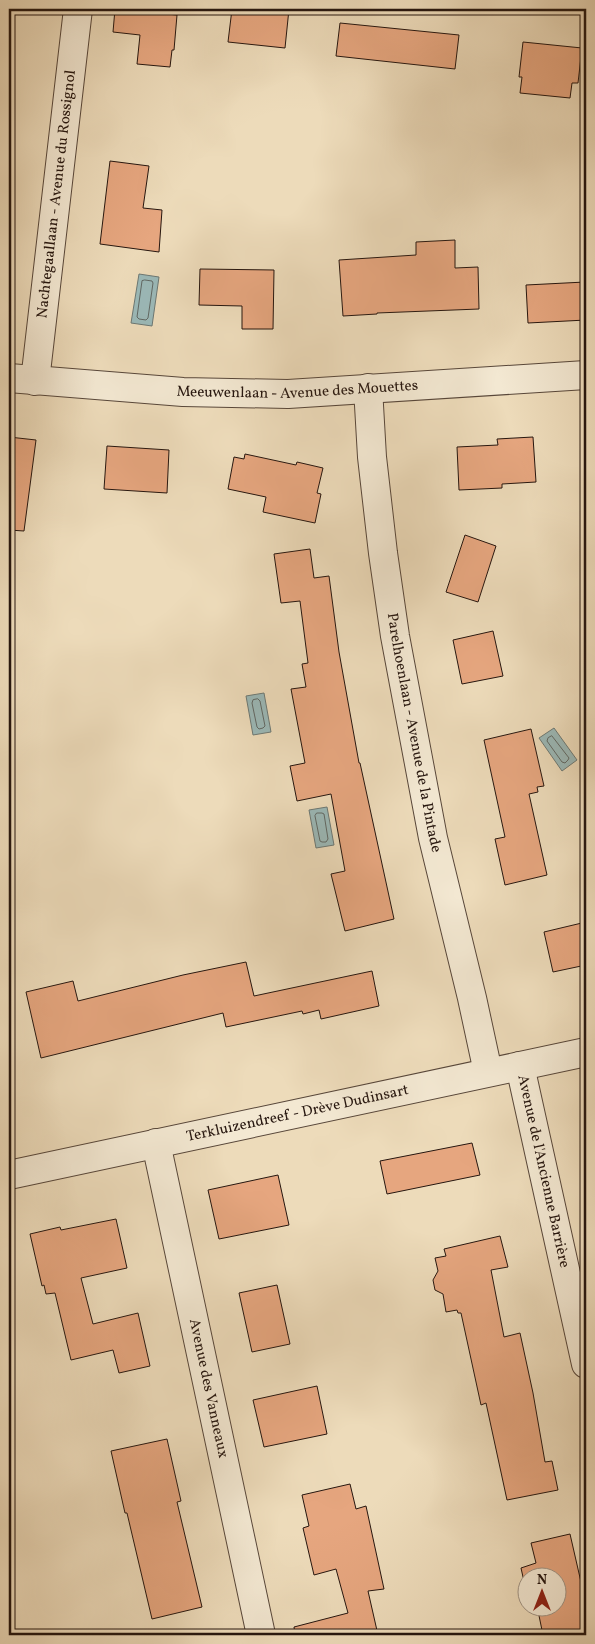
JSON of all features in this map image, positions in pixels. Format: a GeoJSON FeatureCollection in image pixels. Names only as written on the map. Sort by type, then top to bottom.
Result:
{"type":"FeatureCollection","features":[{"type":"Feature","properties":{"kind":"street","name":"Nachtegaallaan - Avenue du Rossignol"},"geometry":{"type":"LineString","coordinates":[[22,380],[78,9]]}},
{"type":"Feature","properties":{"kind":"street","name":"Meeuwenlaan - Avenue des Mouettes"},"geometry":{"type":"LineString","coordinates":[[22,380],[183,392],[288,394],[586,375]]}},
{"type":"Feature","properties":{"kind":"street","name":"Parelhoenlaan - Avenue de la Pintade"},"geometry":{"type":"LineString","coordinates":[[368,388],[372,457],[383,553],[397,646],[433,838],[488,1072]]}},
{"type":"Feature","properties":{"kind":"street","name":"Terkluizendreef - Drève Dudinsart"},"geometry":{"type":"LineString","coordinates":[[9,1175],[586,1052]]}},
{"type":"Feature","properties":{"kind":"street","name":"Avenue de l'Ancienne Barrière"},"geometry":{"type":"LineString","coordinates":[[520,1066],[586,1364]]}},
{"type":"Feature","properties":{"kind":"street","name":"Avenue des Vanneaux"},"geometry":{"type":"LineString","coordinates":[[156,1143],[261,1635]]}},
{"type":"Feature","properties":{"kind":"water"},"geometry":{"type":"Polygon","coordinates":[[[139,274],[159,277],[152,326],[131,323],[139,274]]]}},
{"type":"Feature","properties":{"kind":"water"},"geometry":{"type":"Polygon","coordinates":[[[264,693],[271,732],[253,735],[246,696],[264,693]]]}},
{"type":"Feature","properties":{"kind":"water"},"geometry":{"type":"Polygon","coordinates":[[[554,728],[577,760],[562,771],[539,738],[554,728]]]}},
{"type":"Feature","properties":{"kind":"water"},"geometry":{"type":"Polygon","coordinates":[[[327,807],[334,845],[316,848],[309,810],[327,807]]]}},
{"type":"Feature","properties":{"kind":"building"},"geometry":{"type":"Polygon","coordinates":[[[115,9],[177,15],[174,50],[172,50],[170,67],[137,64],[140,35],[113,32],[115,9]]]}},
{"type":"Feature","properties":{"kind":"building"},"geometry":{"type":"Polygon","coordinates":[[[232,9],[289,9],[285,48],[228,42],[232,9]]]}},
{"type":"Feature","properties":{"kind":"building"},"geometry":{"type":"Polygon","coordinates":[[[340,23],[459,35],[455,69],[336,56],[340,23]]]}},
{"type":"Feature","properties":{"kind":"building"},"geometry":{"type":"Polygon","coordinates":[[[523,42],[582,48],[578,83],[572,83],[570,98],[520,93],[522,77],[519,77],[523,42]]]}},
{"type":"Feature","properties":{"kind":"building"},"geometry":{"type":"Polygon","coordinates":[[[110,161],[149,166],[143,208],[162,210],[159,252],[100,244],[110,161]]]}},
{"type":"Feature","properties":{"kind":"building"},"geometry":{"type":"Polygon","coordinates":[[[455,240],[455,268],[478,267],[479,309],[343,316],[339,260],[416,255],[416,242],[455,240]]]}},
{"type":"Feature","properties":{"kind":"building"},"geometry":{"type":"Polygon","coordinates":[[[200,269],[274,270],[273,329],[242,329],[242,306],[199,305],[200,269]]]}},
{"type":"Feature","properties":{"kind":"building"},"geometry":{"type":"Polygon","coordinates":[[[585,282],[586,320],[528,323],[526,285],[585,282]]]}},
{"type":"Feature","properties":{"kind":"building"},"geometry":{"type":"Polygon","coordinates":[[[9,437],[36,440],[24,531],[9,530],[9,437]]]}},
{"type":"Feature","properties":{"kind":"building"},"geometry":{"type":"Polygon","coordinates":[[[533,437],[536,482],[502,484],[502,488],[459,490],[457,447],[498,445],[497,439],[533,437]]]}},
{"type":"Feature","properties":{"kind":"building"},"geometry":{"type":"Polygon","coordinates":[[[107,446],[169,450],[167,493],[104,489],[107,446]]]}},
{"type":"Feature","properties":{"kind":"building"},"geometry":{"type":"Polygon","coordinates":[[[245,454],[296,465],[297,462],[323,468],[317,493],[321,494],[315,523],[263,512],[266,497],[228,489],[234,457],[244,459],[245,454]]]}},
{"type":"Feature","properties":{"kind":"building"},"geometry":{"type":"Polygon","coordinates":[[[465,535],[496,546],[478,602],[446,592],[465,535]]]}},
{"type":"Feature","properties":{"kind":"building"},"geometry":{"type":"Polygon","coordinates":[[[310,549],[314,578],[329,576],[339,652],[359,763],[394,919],[345,931],[331,874],[345,871],[331,794],[297,801],[290,766],[305,763],[291,689],[306,687],[302,664],[308,663],[300,601],[281,603],[274,554],[310,549]]]}},
{"type":"Feature","properties":{"kind":"building"},"geometry":{"type":"Polygon","coordinates":[[[493,631],[503,676],[462,684],[453,640],[493,631]]]}},
{"type":"Feature","properties":{"kind":"building"},"geometry":{"type":"Polygon","coordinates":[[[531,729],[544,786],[537,787],[538,792],[529,794],[547,875],[505,885],[495,839],[505,837],[484,740],[531,729]]]}},
{"type":"Feature","properties":{"kind":"building"},"geometry":{"type":"Polygon","coordinates":[[[586,922],[586,965],[553,972],[544,932],[586,922]]]}},
{"type":"Feature","properties":{"kind":"building"},"geometry":{"type":"Polygon","coordinates":[[[246,962],[254,996],[372,971],[379,1006],[321,1019],[319,1010],[303,1014],[302,1011],[226,1027],[223,1013],[41,1058],[26,992],[73,981],[78,1001],[183,975],[246,962]]]}},
{"type":"Feature","properties":{"kind":"building"},"geometry":{"type":"Polygon","coordinates":[[[472,1143],[480,1175],[387,1194],[380,1161],[472,1143]]]}},
{"type":"Feature","properties":{"kind":"building"},"geometry":{"type":"Polygon","coordinates":[[[278,1175],[289,1225],[219,1239],[208,1190],[278,1175]]]}},
{"type":"Feature","properties":{"kind":"building"},"geometry":{"type":"Polygon","coordinates":[[[116,1219],[127,1268],[81,1278],[93,1324],[138,1313],[150,1366],[119,1373],[113,1350],[71,1360],[55,1293],[46,1294],[44,1285],[42,1286],[30,1234],[60,1227],[61,1230],[116,1219]]]}},
{"type":"Feature","properties":{"kind":"building"},"geometry":{"type":"Polygon","coordinates":[[[500,1236],[508,1267],[491,1270],[504,1337],[520,1333],[545,1462],[552,1461],[558,1490],[507,1500],[486,1403],[481,1405],[461,1313],[458,1313],[457,1310],[446,1312],[443,1294],[435,1290],[433,1280],[438,1271],[435,1258],[446,1256],[444,1249],[500,1236]]]}},
{"type":"Feature","properties":{"kind":"building"},"geometry":{"type":"Polygon","coordinates":[[[277,1285],[290,1344],[252,1352],[239,1293],[277,1285]]]}},
{"type":"Feature","properties":{"kind":"building"},"geometry":{"type":"Polygon","coordinates":[[[317,1386],[327,1434],[264,1447],[253,1400],[317,1386]]]}},
{"type":"Feature","properties":{"kind":"building"},"geometry":{"type":"Polygon","coordinates":[[[167,1439],[181,1501],[177,1502],[202,1607],[152,1619],[111,1451],[167,1439]]]}},
{"type":"Feature","properties":{"kind":"building"},"geometry":{"type":"Polygon","coordinates":[[[350,1484],[356,1509],[366,1506],[384,1589],[368,1591],[378,1635],[295,1635],[294,1627],[348,1613],[336,1569],[314,1575],[303,1528],[309,1526],[302,1495],[350,1484]]]}},
{"type":"Feature","properties":{"kind":"building"},"geometry":{"type":"Polygon","coordinates":[[[570,1534],[586,1604],[586,1635],[543,1635],[539,1616],[568,1616],[568,1566],[527,1566],[536,1563],[531,1543],[570,1534]]]}}]}
